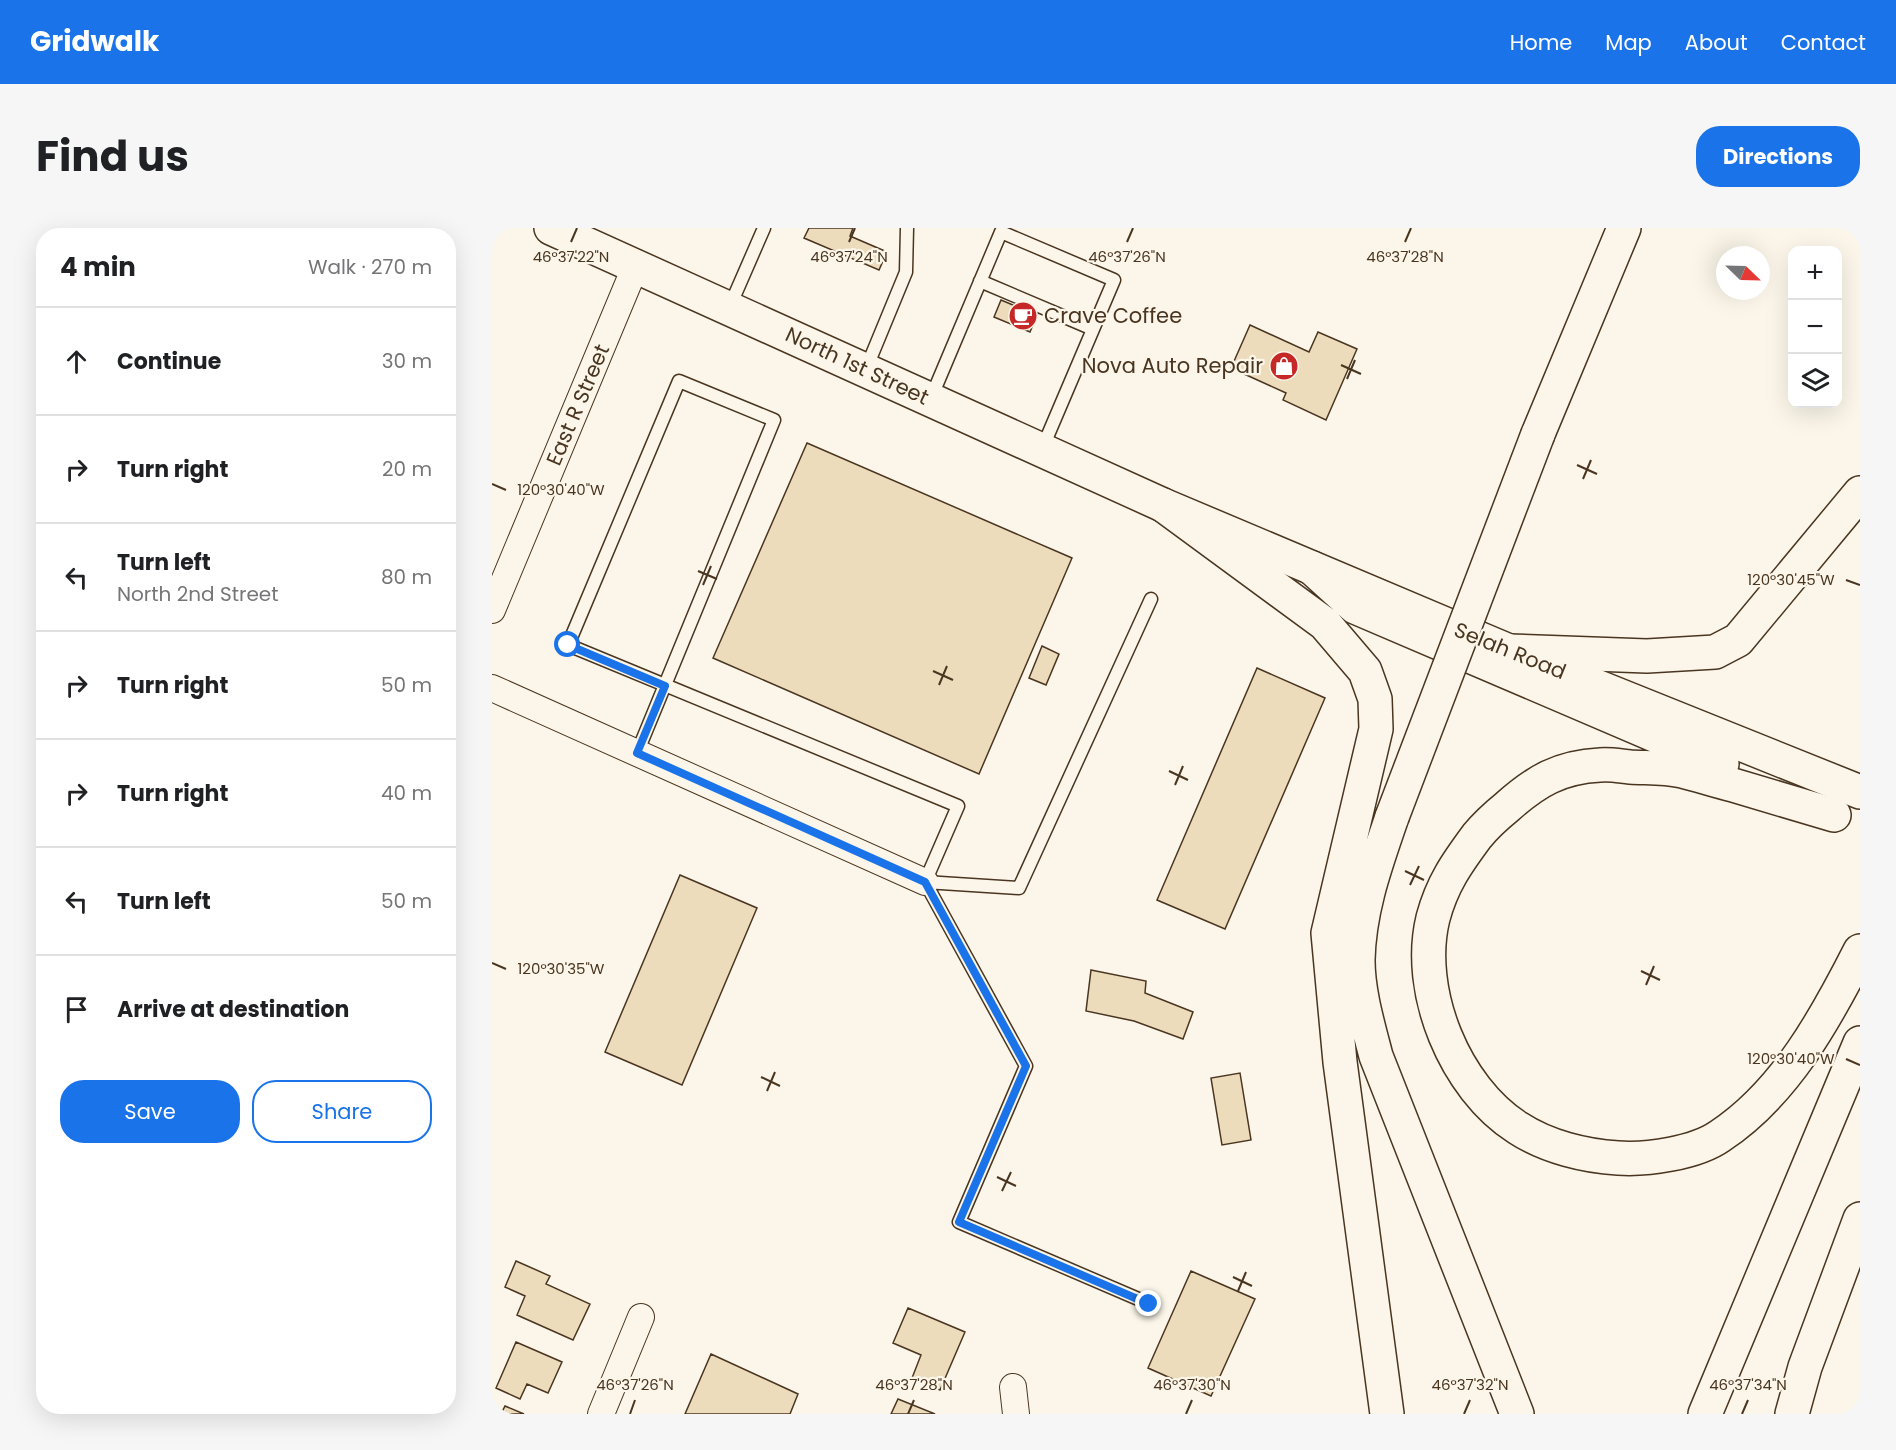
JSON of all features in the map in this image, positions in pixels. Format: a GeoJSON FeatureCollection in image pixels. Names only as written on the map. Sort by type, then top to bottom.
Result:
{"type":"FeatureCollection","features":[{"type":"Feature","properties":{"kind":"main road","name":"North 1st Street"},"geometry":{"type":"LineString","coordinates":[[551,228],[1163,504]]}},
{"type":"Feature","properties":{"kind":"main road"},"geometry":{"type":"LineString","coordinates":[[1517,1414],[1376,1056],[1364,1007],[1358,962],[1362,915],[1373,870],[1392,817],[1538,434],[1624,228]]}},
{"type":"Feature","properties":{"kind":"main road"},"geometry":{"type":"LineString","coordinates":[[1509,651],[1647,656],[1715,652],[1738,640],[1860,493]]}},
{"type":"Feature","properties":{"kind":"main road"},"geometry":{"type":"LineString","coordinates":[[1163,504],[1325,624],[1365,671],[1375,699],[1376,729],[1328,933],[1340,1062],[1387,1414]]}},
{"type":"Feature","properties":{"kind":"main road","name":"Selah Road"},"geometry":{"type":"LineString","coordinates":[[1163,504],[1509,651],[1860,792]]}},
{"type":"Feature","properties":{"kind":"main road"},"geometry":{"type":"LineString","coordinates":[[1312,568],[1355,607],[1732,769],[1847,821]]}},
{"type":"Feature","properties":{"kind":"main road"},"geometry":{"type":"LineString","coordinates":[[1847,821],[1680,770],[1600,765],[1557,773],[1530,786],[1484,827],[1450,872],[1433,918],[1429,954],[1432,992],[1443,1033],[1461,1067],[1487,1105],[1520,1130],[1551,1143],[1591,1156],[1636,1159],[1677,1153],[1718,1138],[1746,1117],[1777,1084],[1803,1050],[1854,962]]}},
{"type":"Feature","properties":{"kind":"main road"},"geometry":{"type":"LineString","coordinates":[[1706,1414],[1860,1043]]}},
{"type":"Feature","properties":{"kind":"main road"},"geometry":{"type":"LineString","coordinates":[[1792,1414],[1805,1367],[1860,1220]]}},
{"type":"Feature","properties":{"kind":"street","name":"East R Street"},"geometry":{"type":"LineString","coordinates":[[492,610],[636,265]]}},
{"type":"Feature","properties":{"kind":"street"},"geometry":{"type":"LineString","coordinates":[[492,688],[925,882]]}},
{"type":"Feature","properties":{"kind":"street"},"geometry":{"type":"LineString","coordinates":[[601,1414],[641,1317]]}},
{"type":"Feature","properties":{"kind":"street"},"geometry":{"type":"LineString","coordinates":[[1013,1387],[1016,1414]]}},
{"type":"Feature","properties":{"kind":"lane"},"geometry":{"type":"LineString","coordinates":[[730,308],[764,228]]}},
{"type":"Feature","properties":{"kind":"lane"},"geometry":{"type":"LineString","coordinates":[[866,370],[906,272],[907,228]]}},
{"type":"Feature","properties":{"kind":"lane"},"geometry":{"type":"LineString","coordinates":[[930,399],[1001,232],[1114,280],[1042,450]]}},
{"type":"Feature","properties":{"kind":"lane"},"geometry":{"type":"LineString","coordinates":[[980,281],[1093,329]]}},
{"type":"Feature","properties":{"kind":"lane"},"geometry":{"type":"LineString","coordinates":[[637,753],[665,686],[774,420],[679,381],[568,645],[665,686],[958,806],[925,882]]}},
{"type":"Feature","properties":{"kind":"lane"},"geometry":{"type":"LineString","coordinates":[[925,882],[1019,888],[1151,599]]}},
{"type":"Feature","properties":{"kind":"lane"},"geometry":{"type":"LineString","coordinates":[[925,882],[1026,1066],[959,1222],[1149,1304]]}},
{"type":"Feature","properties":{"kind":"building"},"geometry":{"type":"Polygon","coordinates":[[[809,228],[853,228],[850,236],[887,252],[879,270],[804,238],[809,228]]]}},
{"type":"Feature","properties":{"kind":"building"},"geometry":{"type":"Polygon","coordinates":[[[1001,300],[1037,315],[1030,332],[994,317],[1001,300]]]}},
{"type":"Feature","properties":{"kind":"building"},"geometry":{"type":"Polygon","coordinates":[[[1250,325],[1309,352],[1318,332],[1357,349],[1326,420],[1283,400],[1286,393],[1231,368],[1250,325]]]}},
{"type":"Feature","properties":{"kind":"building"},"geometry":{"type":"Polygon","coordinates":[[[807,443],[1072,558],[979,774],[713,658],[807,443]]]}},
{"type":"Feature","properties":{"kind":"building"},"geometry":{"type":"Polygon","coordinates":[[[1042,646],[1059,654],[1046,685],[1029,678],[1042,646]]]}},
{"type":"Feature","properties":{"kind":"building"},"geometry":{"type":"Polygon","coordinates":[[[1257,668],[1325,698],[1225,929],[1157,900],[1257,668]]]}},
{"type":"Feature","properties":{"kind":"building"},"geometry":{"type":"Polygon","coordinates":[[[680,875],[757,908],[682,1085],[605,1052],[680,875]]]}},
{"type":"Feature","properties":{"kind":"building"},"geometry":{"type":"Polygon","coordinates":[[[1091,970],[1146,981],[1145,993],[1193,1012],[1183,1039],[1134,1021],[1086,1011],[1091,970]]]}},
{"type":"Feature","properties":{"kind":"building"},"geometry":{"type":"Polygon","coordinates":[[[1240,1073],[1251,1140],[1222,1145],[1211,1078],[1240,1073]]]}},
{"type":"Feature","properties":{"kind":"building"},"geometry":{"type":"Polygon","coordinates":[[[516,1261],[550,1276],[546,1284],[590,1304],[573,1340],[517,1315],[525,1296],[505,1287],[516,1261]]]}},
{"type":"Feature","properties":{"kind":"building"},"geometry":{"type":"Polygon","coordinates":[[[1191,1271],[1255,1299],[1211,1396],[1148,1368],[1191,1271]]]}},
{"type":"Feature","properties":{"kind":"building"},"geometry":{"type":"Polygon","coordinates":[[[908,1308],[965,1332],[940,1390],[912,1378],[921,1355],[893,1343],[908,1308]]]}},
{"type":"Feature","properties":{"kind":"building"},"geometry":{"type":"Polygon","coordinates":[[[516,1342],[562,1362],[548,1393],[527,1384],[520,1399],[496,1388],[516,1342]]]}},
{"type":"Feature","properties":{"kind":"building"},"geometry":{"type":"Polygon","coordinates":[[[711,1354],[798,1394],[790,1414],[685,1414],[711,1354]]]}},
{"type":"Feature","properties":{"kind":"building"},"geometry":{"type":"Polygon","coordinates":[[[898,1399],[935,1414],[891,1414],[898,1399]]]}},
{"type":"Feature","properties":{"kind":"building"},"geometry":{"type":"Polygon","coordinates":[[[505,1406],[524,1414],[501,1414],[505,1406]]]}},
{"type":"Feature","properties":{"kind":"place","name":"Crave Coffee"},"geometry":{"type":"Point","coordinates":[1023,316]}},
{"type":"Feature","properties":{"kind":"place","name":"Nova Auto Repair"},"geometry":{"type":"Point","coordinates":[1284,366]}},
{"type":"Feature","properties":{"kind":"route"},"geometry":{"type":"LineString","coordinates":[[568,645],[665,686],[637,753],[925,882],[1026,1066],[959,1222],[1149,1304]]}}]}
